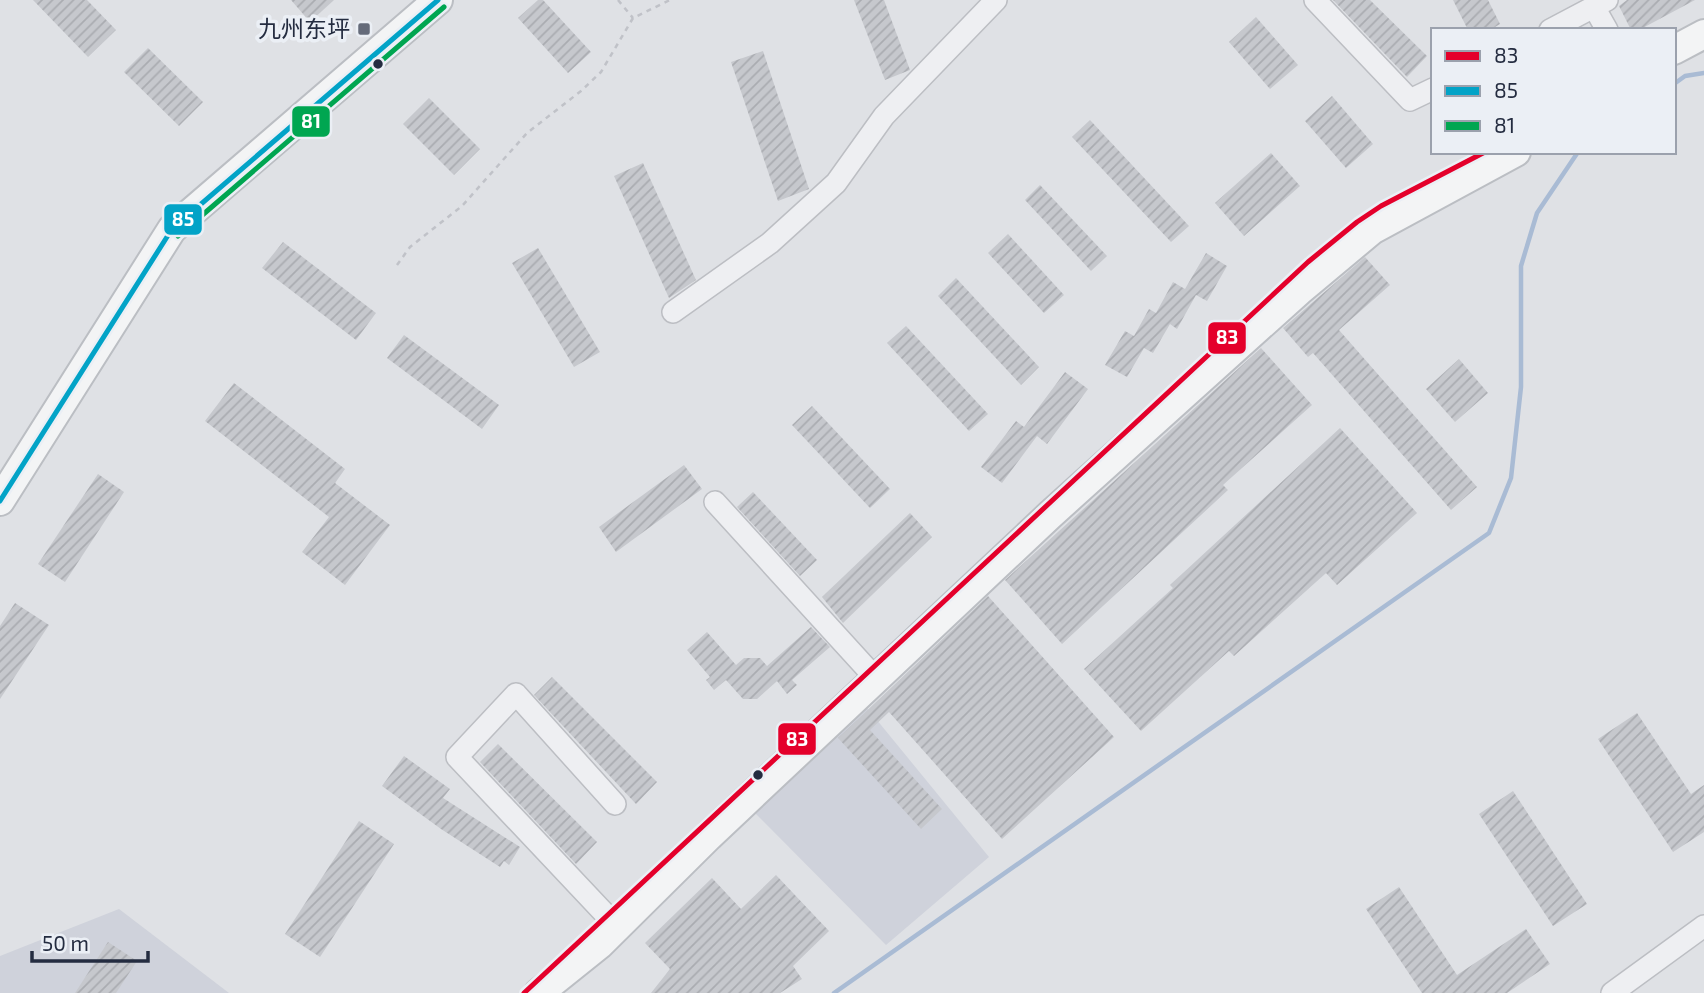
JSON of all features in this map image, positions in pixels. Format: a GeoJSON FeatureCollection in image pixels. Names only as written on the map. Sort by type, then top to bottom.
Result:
{"type":"FeatureCollection","features":[{"type":"Feature","properties":{"kind":"main road"},"geometry":{"type":"LineString","coordinates":[[0,501],[172,229],[438,0]]}},
{"type":"Feature","properties":{"kind":"main road"},"geometry":{"type":"LineString","coordinates":[[1676,49],[1704,34]]}},
{"type":"Feature","properties":{"kind":"main road"},"geometry":{"type":"LineString","coordinates":[[1676,66],[1704,51]]}},
{"type":"Feature","properties":{"kind":"main road"},"geometry":{"type":"LineString","coordinates":[[524,993],[1308,262],[1381,206],[1481,154]]}},
{"type":"Feature","properties":{"kind":"main road"},"geometry":{"type":"LineString","coordinates":[[539,993],[600,944],[709,836],[1050,515],[1299,290],[1372,230],[1512,154]]}},
{"type":"Feature","properties":{"kind":"street"},"geometry":{"type":"LineString","coordinates":[[673,312],[770,243],[836,183],[884,116],[996,0]]}},
{"type":"Feature","properties":{"kind":"street"},"geometry":{"type":"LineString","coordinates":[[1315,0],[1410,100],[1431,90]]}},
{"type":"Feature","properties":{"kind":"street"},"geometry":{"type":"LineString","coordinates":[[1554,28],[1601,4],[1607,28]]}},
{"type":"Feature","properties":{"kind":"street"},"geometry":{"type":"LineString","coordinates":[[715,502],[869,671]]}},
{"type":"Feature","properties":{"kind":"street"},"geometry":{"type":"LineString","coordinates":[[607,916],[457,757],[516,694],[615,804]]}},
{"type":"Feature","properties":{"kind":"street"},"geometry":{"type":"LineString","coordinates":[[1617,993],[1704,926]]}},
{"type":"Feature","properties":{"kind":"street"},"geometry":{"type":"LineString","coordinates":[[1617,993],[1704,941]]}},
{"type":"Feature","properties":{"kind":"path"},"geometry":{"type":"LineString","coordinates":[[618,0],[633,18]]}},
{"type":"Feature","properties":{"kind":"path"},"geometry":{"type":"LineString","coordinates":[[397,265],[410,247],[462,206],[527,133],[601,72],[633,18],[670,0]]}},
{"type":"Feature","properties":{"kind":"shaded area"},"geometry":{"type":"Polygon","coordinates":[[[863,703],[989,857],[886,945],[750,808],[863,703]]]}},
{"type":"Feature","properties":{"kind":"shaded area"},"geometry":{"type":"Polygon","coordinates":[[[119,909],[229,993],[0,993],[0,956],[119,909]]]}},
{"type":"Feature","properties":{"kind":"building"},"geometry":{"type":"Polygon","coordinates":[[[33,0],[87,0],[116,30],[88,57],[33,0]]]}},
{"type":"Feature","properties":{"kind":"building"},"geometry":{"type":"Polygon","coordinates":[[[291,0],[334,0],[310,22],[291,0]]]}},
{"type":"Feature","properties":{"kind":"building"},"geometry":{"type":"Polygon","coordinates":[[[538,0],[543,0],[591,52],[568,73],[518,18],[538,0]]]}},
{"type":"Feature","properties":{"kind":"building"},"geometry":{"type":"Polygon","coordinates":[[[854,0],[884,0],[910,70],[885,80],[854,0]]]}},
{"type":"Feature","properties":{"kind":"building"},"geometry":{"type":"Polygon","coordinates":[[[1333,0],[1370,0],[1427,56],[1407,77],[1333,0]]]}},
{"type":"Feature","properties":{"kind":"building"},"geometry":{"type":"Polygon","coordinates":[[[1453,0],[1488,0],[1500,24],[1493,28],[1467,28],[1453,0]]]}},
{"type":"Feature","properties":{"kind":"building"},"geometry":{"type":"Polygon","coordinates":[[[1627,0],[1695,0],[1643,28],[1630,28],[1619,6],[1627,0]]]}},
{"type":"Feature","properties":{"kind":"building"},"geometry":{"type":"Polygon","coordinates":[[[1256,17],[1298,65],[1270,89],[1229,42],[1256,17]]]}},
{"type":"Feature","properties":{"kind":"building"},"geometry":{"type":"Polygon","coordinates":[[[148,48],[203,102],[179,126],[124,72],[148,48]]]}},
{"type":"Feature","properties":{"kind":"building"},"geometry":{"type":"Polygon","coordinates":[[[763,51],[809,189],[778,201],[731,62],[763,51]]]}},
{"type":"Feature","properties":{"kind":"building"},"geometry":{"type":"Polygon","coordinates":[[[1332,96],[1373,144],[1346,168],[1305,121],[1332,96]]]}},
{"type":"Feature","properties":{"kind":"building"},"geometry":{"type":"Polygon","coordinates":[[[429,98],[480,149],[454,175],[403,124],[429,98]]]}},
{"type":"Feature","properties":{"kind":"building"},"geometry":{"type":"Polygon","coordinates":[[[1090,120],[1189,226],[1171,242],[1072,137],[1090,120]]]}},
{"type":"Feature","properties":{"kind":"building"},"geometry":{"type":"Polygon","coordinates":[[[1271,153],[1300,186],[1244,236],[1215,203],[1271,153]]]}},
{"type":"Feature","properties":{"kind":"building"},"geometry":{"type":"Polygon","coordinates":[[[643,163],[696,280],[669,298],[614,176],[643,163]]]}},
{"type":"Feature","properties":{"kind":"building"},"geometry":{"type":"Polygon","coordinates":[[[1040,185],[1107,256],[1091,271],[1025,200],[1040,185]]]}},
{"type":"Feature","properties":{"kind":"building"},"geometry":{"type":"Polygon","coordinates":[[[1008,234],[1064,295],[1044,313],[988,253],[1008,234]]]}},
{"type":"Feature","properties":{"kind":"building"},"geometry":{"type":"Polygon","coordinates":[[[283,242],[376,313],[356,340],[262,268],[283,242]]]}},
{"type":"Feature","properties":{"kind":"building"},"geometry":{"type":"Polygon","coordinates":[[[538,248],[600,352],[574,367],[512,263],[538,248]]]}},
{"type":"Feature","properties":{"kind":"building"},"geometry":{"type":"Polygon","coordinates":[[[1206,253],[1227,266],[1207,301],[1196,295],[1177,329],[1170,324],[1153,353],[1144,348],[1127,377],[1105,365],[1125,331],[1134,336],[1149,309],[1156,313],[1173,282],[1185,289],[1206,253]]]}},
{"type":"Feature","properties":{"kind":"building"},"geometry":{"type":"Polygon","coordinates":[[[1365,257],[1390,285],[1339,330],[1477,487],[1451,510],[1313,353],[1308,357],[1283,328],[1365,257]]]}},
{"type":"Feature","properties":{"kind":"building"},"geometry":{"type":"Polygon","coordinates":[[[956,278],[1039,367],[1021,385],[938,296],[956,278]]]}},
{"type":"Feature","properties":{"kind":"building"},"geometry":{"type":"Polygon","coordinates":[[[906,326],[988,414],[969,431],[887,343],[906,326]]]}},
{"type":"Feature","properties":{"kind":"building"},"geometry":{"type":"Polygon","coordinates":[[[404,335],[499,405],[482,429],[387,358],[404,335]]]}},
{"type":"Feature","properties":{"kind":"building"},"geometry":{"type":"Polygon","coordinates":[[[1261,348],[1312,405],[1223,485],[1228,490],[1062,644],[1005,580],[1261,348]]]}},
{"type":"Feature","properties":{"kind":"building"},"geometry":{"type":"Polygon","coordinates":[[[1459,359],[1488,393],[1455,422],[1426,389],[1459,359]]]}},
{"type":"Feature","properties":{"kind":"building"},"geometry":{"type":"Polygon","coordinates":[[[1065,372],[1088,389],[1047,444],[1037,436],[1002,483],[981,467],[1016,421],[1024,427],[1065,372]]]}},
{"type":"Feature","properties":{"kind":"building"},"geometry":{"type":"Polygon","coordinates":[[[234,383],[345,469],[335,483],[390,525],[345,585],[302,552],[329,517],[205,421],[234,383]]]}},
{"type":"Feature","properties":{"kind":"building"},"geometry":{"type":"Polygon","coordinates":[[[812,406],[890,489],[870,508],[792,425],[812,406]]]}},
{"type":"Feature","properties":{"kind":"building"},"geometry":{"type":"Polygon","coordinates":[[[1340,428],[1417,513],[1337,585],[1326,573],[1234,656],[1229,651],[1141,731],[1084,669],[1173,588],[1170,585],[1340,428]]]}},
{"type":"Feature","properties":{"kind":"building"},"geometry":{"type":"Polygon","coordinates":[[[684,465],[702,489],[616,552],[599,527],[684,465]]]}},
{"type":"Feature","properties":{"kind":"building"},"geometry":{"type":"Polygon","coordinates":[[[98,474],[124,492],[65,582],[38,564],[98,474]]]}},
{"type":"Feature","properties":{"kind":"building"},"geometry":{"type":"Polygon","coordinates":[[[753,492],[817,560],[800,576],[737,507],[753,492]]]}},
{"type":"Feature","properties":{"kind":"building"},"geometry":{"type":"Polygon","coordinates":[[[910,513],[932,537],[843,623],[822,597],[910,513]]]}},
{"type":"Feature","properties":{"kind":"building"},"geometry":{"type":"Polygon","coordinates":[[[988,596],[1114,737],[1002,839],[889,712],[870,730],[942,809],[921,829],[838,738],[988,596]]]}},
{"type":"Feature","properties":{"kind":"building"},"geometry":{"type":"Polygon","coordinates":[[[15,603],[49,625],[0,699],[0,626],[15,603]]]}},
{"type":"Feature","properties":{"kind":"building"},"geometry":{"type":"Polygon","coordinates":[[[811,627],[830,647],[792,680],[797,685],[787,694],[777,681],[757,699],[743,699],[726,680],[714,690],[706,680],[710,677],[687,650],[707,632],[736,665],[744,658],[760,658],[767,666],[811,627]]]}},
{"type":"Feature","properties":{"kind":"building"},"geometry":{"type":"Polygon","coordinates":[[[552,677],[657,782],[636,804],[534,695],[552,677]]]}},
{"type":"Feature","properties":{"kind":"building"},"geometry":{"type":"Polygon","coordinates":[[[1637,713],[1691,794],[1704,785],[1704,832],[1673,852],[1598,739],[1637,713]]]}},
{"type":"Feature","properties":{"kind":"building"},"geometry":{"type":"Polygon","coordinates":[[[498,744],[597,842],[576,864],[480,762],[498,744]]]}},
{"type":"Feature","properties":{"kind":"building"},"geometry":{"type":"Polygon","coordinates":[[[404,756],[450,789],[443,798],[520,847],[509,865],[504,861],[500,867],[382,786],[404,756]]]}},
{"type":"Feature","properties":{"kind":"building"},"geometry":{"type":"Polygon","coordinates":[[[1513,791],[1587,904],[1553,926],[1479,814],[1513,791]]]}},
{"type":"Feature","properties":{"kind":"building"},"geometry":{"type":"Polygon","coordinates":[[[359,821],[394,844],[320,957],[285,934],[359,821]]]}},
{"type":"Feature","properties":{"kind":"building"},"geometry":{"type":"Polygon","coordinates":[[[776,875],[829,931],[793,966],[802,979],[780,993],[651,993],[670,969],[645,943],[712,878],[741,909],[776,875]]]}},
{"type":"Feature","properties":{"kind":"building"},"geometry":{"type":"Polygon","coordinates":[[[1399,887],[1457,975],[1526,929],[1550,964],[1507,993],[1422,993],[1366,909],[1399,887]]]}},
{"type":"Feature","properties":{"kind":"building"},"geometry":{"type":"Polygon","coordinates":[[[108,942],[137,961],[116,993],[75,993],[108,942]]]}},
{"type":"Feature","properties":{"kind":"waterway"},"geometry":{"type":"LineString","coordinates":[[1676,83],[1685,76],[1704,73]]}},
{"type":"Feature","properties":{"kind":"waterway"},"geometry":{"type":"LineString","coordinates":[[834,993],[1489,533],[1511,478],[1521,387],[1521,266],[1537,213],[1577,154]]}},
{"type":"Feature","properties":{"kind":"transit line","name":"85"},"geometry":{"type":"LineString","coordinates":[[0,501],[172,229],[438,0]]}},
{"type":"Feature","properties":{"kind":"transit line","name":"81"},"geometry":{"type":"LineString","coordinates":[[178,236],[444,7]]}},
{"type":"Feature","properties":{"kind":"transit line","name":"83"},"geometry":{"type":"LineString","coordinates":[[524,993],[1308,262],[1381,206],[1481,154]]}},
{"type":"Feature","properties":{"kind":"place","name":"九州东坪"},"geometry":{"type":"Point","coordinates":[364,29]}}]}
